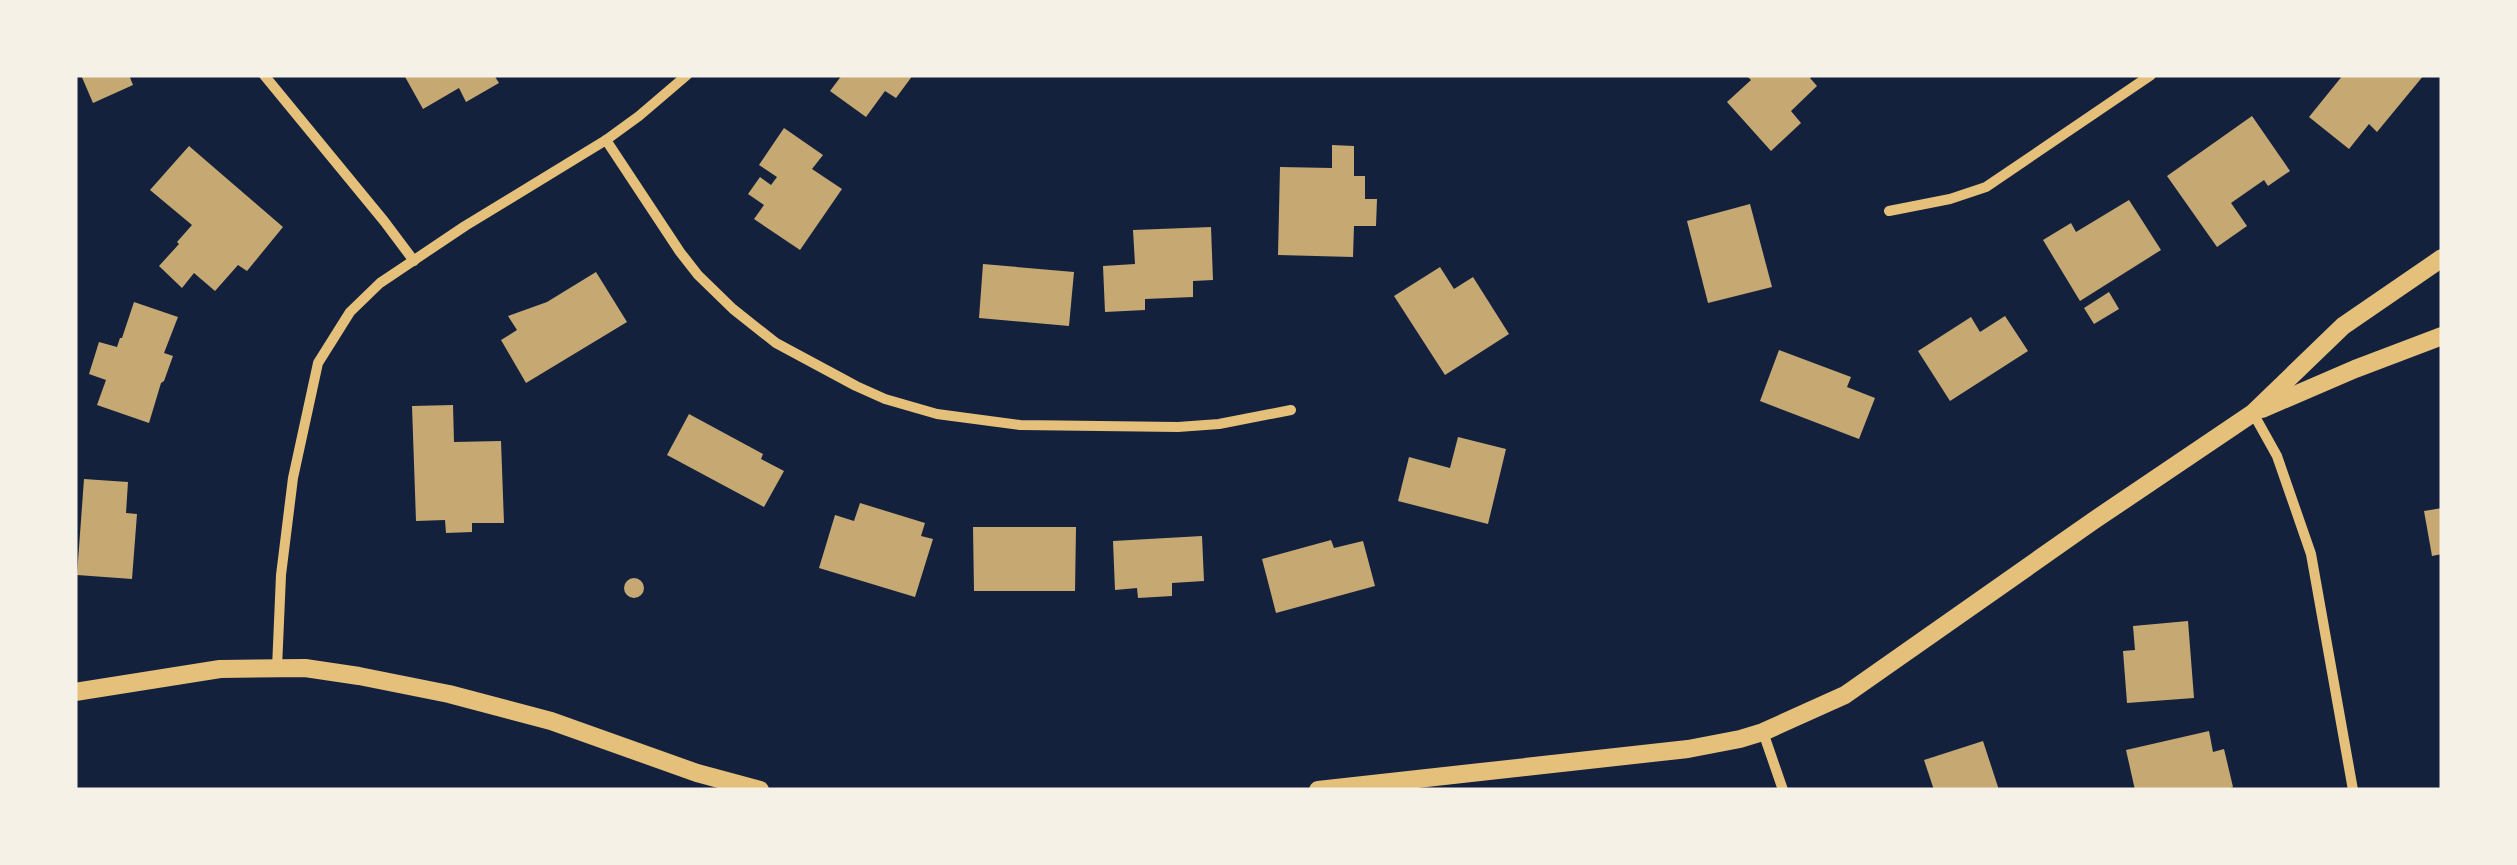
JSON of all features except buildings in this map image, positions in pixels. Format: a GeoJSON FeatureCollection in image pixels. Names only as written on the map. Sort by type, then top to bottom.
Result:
{"type":"FeatureCollection","features":[{"type":"Feature","properties":{"kind":"street"},"geometry":{"type":"LineString","coordinates":[[264,75],[414,261]]}},
{"type":"Feature","properties":{"kind":"street"},"geometry":{"type":"LineString","coordinates":[[277,668],[280,576],[292,478],[318,363],[350,312],[380,283],[606,140],[687,75]]}},
{"type":"Feature","properties":{"kind":"street"},"geometry":{"type":"LineString","coordinates":[[1890,212],[1986,187],[2151,75]]}},
{"type":"Feature","properties":{"kind":"street"},"geometry":{"type":"LineString","coordinates":[[606,140],[680,252],[732,309],[776,343],[884,399],[936,414],[1039,425],[1178,427],[1219,424],[1291,410]]}},
{"type":"Feature","properties":{"kind":"street"},"geometry":{"type":"LineString","coordinates":[[1318,790],[1688,749],[1763,732],[1845,695],[2253,413],[2343,326],[2442,258]]}},
{"type":"Feature","properties":{"kind":"street"},"geometry":{"type":"LineString","coordinates":[[2253,413],[2442,336]]}},
{"type":"Feature","properties":{"kind":"street"},"geometry":{"type":"LineString","coordinates":[[2253,413],[2277,456],[2311,554],[2352,790]]}},
{"type":"Feature","properties":{"kind":"street"},"geometry":{"type":"LineString","coordinates":[[75,692],[220,668],[305,668],[341,673],[449,694],[551,722],[760,790]]}},
{"type":"Feature","properties":{"kind":"street"},"geometry":{"type":"LineString","coordinates":[[1763,732],[1783,790]]}}]}
